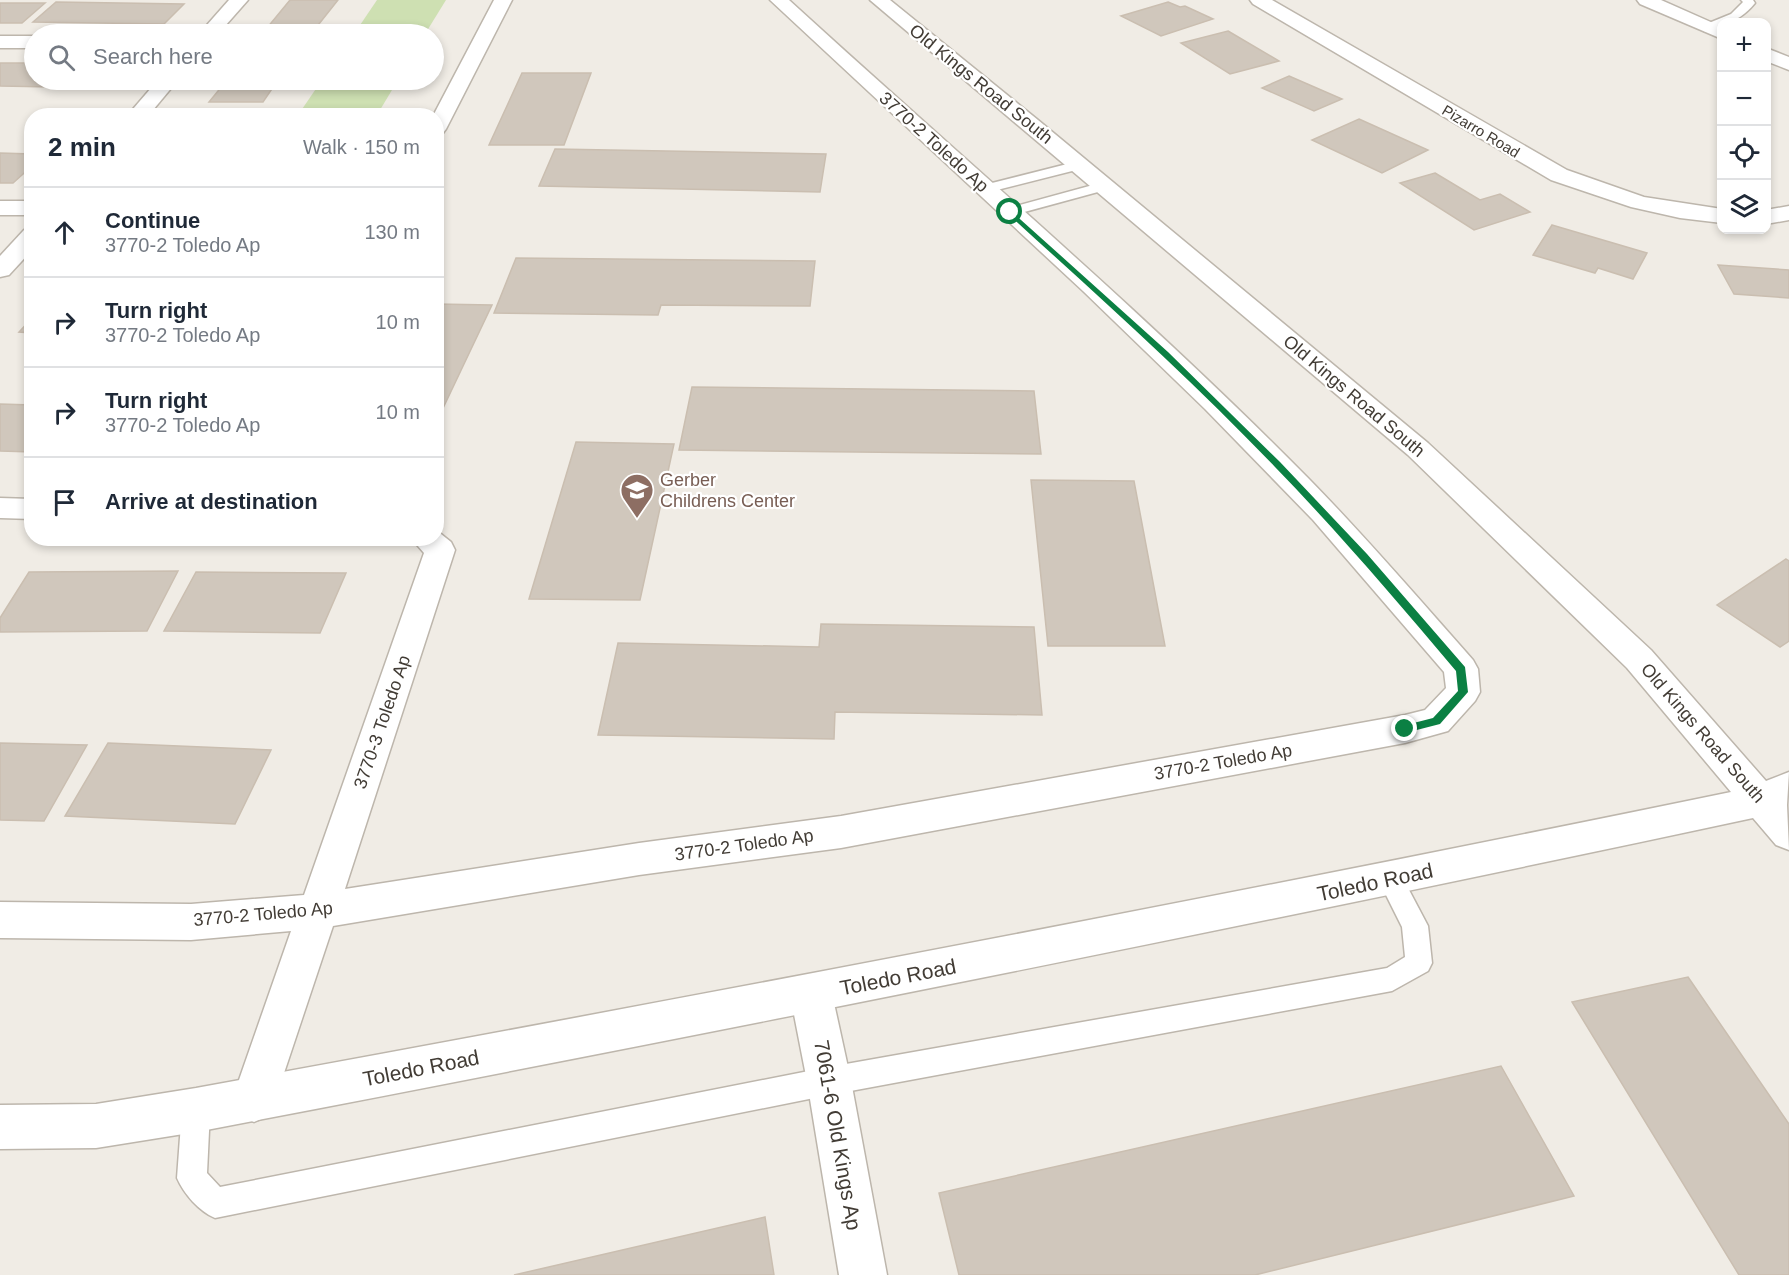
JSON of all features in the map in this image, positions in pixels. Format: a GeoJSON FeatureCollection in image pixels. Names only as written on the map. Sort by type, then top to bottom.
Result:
{"type":"FeatureCollection","features":[{"type":"Feature","properties":{"kind":"street"},"geometry":{"type":"LineString","coordinates":[[217,24],[240,0]]}},
{"type":"Feature","properties":{"kind":"street"},"geometry":{"type":"LineString","coordinates":[[444,114],[503,0]]}},
{"type":"Feature","properties":{"kind":"street","name":"3770-2 Toledo Ap"},"geometry":{"type":"LineString","coordinates":[[0,920],[190,922],[317,911],[639,859],[841,832],[1405,729],[1437,721],[1463,692],[1461,669],[1364,556],[1277,464],[1166,354],[779,0]]}},
{"type":"Feature","properties":{"kind":"street","name":"Old Kings Road South"},"geometry":{"type":"LineString","coordinates":[[879,0],[1418,449],[1639,659],[1775,794],[1789,834]]}},
{"type":"Feature","properties":{"kind":"street","name":"Pizarro Road"},"geometry":{"type":"LineString","coordinates":[[1259,0],[1558,175],[1603,192],[1655,206],[1717,215]]}},
{"type":"Feature","properties":{"kind":"street"},"geometry":{"type":"LineString","coordinates":[[1646,0],[1715,31]]}},
{"type":"Feature","properties":{"kind":"street"},"geometry":{"type":"LineString","coordinates":[[0,42],[24,42]]}},
{"type":"Feature","properties":{"kind":"street"},"geometry":{"type":"LineString","coordinates":[[1771,56],[1789,64]]}},
{"type":"Feature","properties":{"kind":"street"},"geometry":{"type":"LineString","coordinates":[[144,108],[159,90]]}},
{"type":"Feature","properties":{"kind":"street"},"geometry":{"type":"LineString","coordinates":[[0,208],[24,208]]}},
{"type":"Feature","properties":{"kind":"street"},"geometry":{"type":"LineString","coordinates":[[1771,216],[1789,213]]}},
{"type":"Feature","properties":{"kind":"street"},"geometry":{"type":"LineString","coordinates":[[0,270],[24,244]]}},
{"type":"Feature","properties":{"kind":"street"},"geometry":{"type":"LineString","coordinates":[[0,508],[24,509]]}},
{"type":"Feature","properties":{"kind":"street","name":"3770-3 Toledo Ap"},"geometry":{"type":"LineString","coordinates":[[317,911],[440,550],[435,546]]}},
{"type":"Feature","properties":{"kind":"street","name":"Toledo Road"},"geometry":{"type":"LineString","coordinates":[[0,1127],[96,1125],[254,1100],[811,994],[1390,879],[1775,794]]}},
{"type":"Feature","properties":{"kind":"street"},"geometry":{"type":"LineString","coordinates":[[254,1100],[317,911]]}},
{"type":"Feature","properties":{"kind":"street","name":"7061-6 Old Kings Ap"},"geometry":{"type":"LineString","coordinates":[[811,994],[829,1081],[862,1275]]}},
{"type":"Feature","properties":{"kind":"lane"},"geometry":{"type":"LineString","coordinates":[[1715,31],[1745,8],[1749,3],[1747,0]]}},
{"type":"Feature","properties":{"kind":"lane"},"geometry":{"type":"LineString","coordinates":[[985,189],[1079,165]]}},
{"type":"Feature","properties":{"kind":"lane"},"geometry":{"type":"LineString","coordinates":[[1010,212],[1104,186]]}},
{"type":"Feature","properties":{"kind":"lane"},"geometry":{"type":"LineString","coordinates":[[196,1110],[192,1178],[215,1203],[829,1081],[1392,979],[1419,963],[1415,926],[1390,879]]}},
{"type":"Feature","properties":{"kind":"green space"},"geometry":{"type":"Polygon","coordinates":[[[377,0],[446,0],[431,24],[361,24],[377,0]]]}},
{"type":"Feature","properties":{"kind":"green space"},"geometry":{"type":"Polygon","coordinates":[[[315,90],[392,90],[381,108],[303,108],[315,90]]]}},
{"type":"Feature","properties":{"kind":"building"},"geometry":{"type":"Polygon","coordinates":[[[290,0],[338,0],[319,24],[270,24],[290,0]]]}},
{"type":"Feature","properties":{"kind":"building"},"geometry":{"type":"Polygon","coordinates":[[[56,2],[184,4],[164,24],[33,22],[56,2]]]}},
{"type":"Feature","properties":{"kind":"building"},"geometry":{"type":"Polygon","coordinates":[[[1168,2],[1180,7],[1185,6],[1213,19],[1161,36],[1121,16],[1168,2]]]}},
{"type":"Feature","properties":{"kind":"building"},"geometry":{"type":"Polygon","coordinates":[[[0,3],[45,3],[22,23],[0,23],[0,3]]]}},
{"type":"Feature","properties":{"kind":"building"},"geometry":{"type":"Polygon","coordinates":[[[1228,31],[1279,61],[1230,74],[1181,43],[1228,31]]]}},
{"type":"Feature","properties":{"kind":"building"},"geometry":{"type":"Polygon","coordinates":[[[0,63],[24,63],[24,86],[0,86],[0,63]]]}},
{"type":"Feature","properties":{"kind":"building"},"geometry":{"type":"Polygon","coordinates":[[[522,73],[591,73],[564,145],[489,145],[522,73]]]}},
{"type":"Feature","properties":{"kind":"building"},"geometry":{"type":"Polygon","coordinates":[[[1289,76],[1342,99],[1314,111],[1262,88],[1289,76]]]}},
{"type":"Feature","properties":{"kind":"building"},"geometry":{"type":"Polygon","coordinates":[[[219,90],[271,90],[263,102],[209,102],[219,90]]]}},
{"type":"Feature","properties":{"kind":"building"},"geometry":{"type":"Polygon","coordinates":[[[1359,119],[1428,150],[1382,173],[1312,140],[1359,119]]]}},
{"type":"Feature","properties":{"kind":"building"},"geometry":{"type":"Polygon","coordinates":[[[555,149],[826,154],[820,192],[539,186],[555,149]]]}},
{"type":"Feature","properties":{"kind":"building"},"geometry":{"type":"Polygon","coordinates":[[[0,153],[24,154],[24,173],[13,183],[0,183],[0,153]]]}},
{"type":"Feature","properties":{"kind":"building"},"geometry":{"type":"Polygon","coordinates":[[[1435,173],[1480,200],[1500,194],[1530,212],[1474,230],[1400,183],[1435,173]]]}},
{"type":"Feature","properties":{"kind":"building"},"geometry":{"type":"Polygon","coordinates":[[[1552,225],[1647,253],[1633,279],[1598,268],[1595,273],[1533,255],[1552,225]]]}},
{"type":"Feature","properties":{"kind":"building"},"geometry":{"type":"Polygon","coordinates":[[[516,258],[815,261],[810,306],[661,305],[658,315],[494,313],[516,258]]]}},
{"type":"Feature","properties":{"kind":"building"},"geometry":{"type":"Polygon","coordinates":[[[1718,265],[1789,270],[1789,298],[1734,294],[1718,265]]]}},
{"type":"Feature","properties":{"kind":"building"},"geometry":{"type":"Polygon","coordinates":[[[444,304],[492,305],[444,406],[444,304]]]}},
{"type":"Feature","properties":{"kind":"building"},"geometry":{"type":"Polygon","coordinates":[[[692,387],[1034,391],[1041,454],[679,450],[692,387]]]}},
{"type":"Feature","properties":{"kind":"building"},"geometry":{"type":"Polygon","coordinates":[[[0,404],[24,405],[24,452],[0,451],[0,404]]]}},
{"type":"Feature","properties":{"kind":"building"},"geometry":{"type":"Polygon","coordinates":[[[576,442],[674,444],[640,600],[529,599],[576,442]]]}},
{"type":"Feature","properties":{"kind":"building"},"geometry":{"type":"Polygon","coordinates":[[[1031,480],[1134,481],[1165,646],[1048,646],[1031,480]]]}},
{"type":"Feature","properties":{"kind":"building"},"geometry":{"type":"Polygon","coordinates":[[[1786,559],[1789,561],[1789,641],[1780,647],[1717,605],[1786,559]]]}},
{"type":"Feature","properties":{"kind":"building"},"geometry":{"type":"Polygon","coordinates":[[[178,571],[147,631],[0,632],[0,618],[29,572],[178,571]]]}},
{"type":"Feature","properties":{"kind":"building"},"geometry":{"type":"Polygon","coordinates":[[[196,572],[346,573],[320,633],[164,631],[196,572]]]}},
{"type":"Feature","properties":{"kind":"building"},"geometry":{"type":"Polygon","coordinates":[[[821,624],[1034,627],[1042,715],[835,712],[834,739],[598,735],[618,643],[819,647],[821,624]]]}},
{"type":"Feature","properties":{"kind":"building"},"geometry":{"type":"Polygon","coordinates":[[[0,743],[87,745],[44,821],[0,820],[0,743]]]}},
{"type":"Feature","properties":{"kind":"building"},"geometry":{"type":"Polygon","coordinates":[[[108,743],[271,750],[235,824],[65,816],[108,743]]]}},
{"type":"Feature","properties":{"kind":"building"},"geometry":{"type":"Polygon","coordinates":[[[1688,977],[1789,1124],[1789,1275],[1739,1275],[1572,1002],[1688,977]]]}},
{"type":"Feature","properties":{"kind":"building"},"geometry":{"type":"Polygon","coordinates":[[[1501,1066],[1574,1196],[1255,1275],[959,1275],[939,1193],[1501,1066]]]}},
{"type":"Feature","properties":{"kind":"building"},"geometry":{"type":"Polygon","coordinates":[[[765,1217],[774,1275],[514,1275],[765,1217]]]}},
{"type":"Feature","properties":{"kind":"place","name":"Gerber Childrens Center"},"geometry":{"type":"Point","coordinates":[637,519]}},
{"type":"Feature","properties":{"kind":"route"},"geometry":{"type":"LineString","coordinates":[[1010,212],[1166,354],[1277,464],[1364,556],[1461,669],[1463,692],[1437,721],[1405,729]]}}]}
